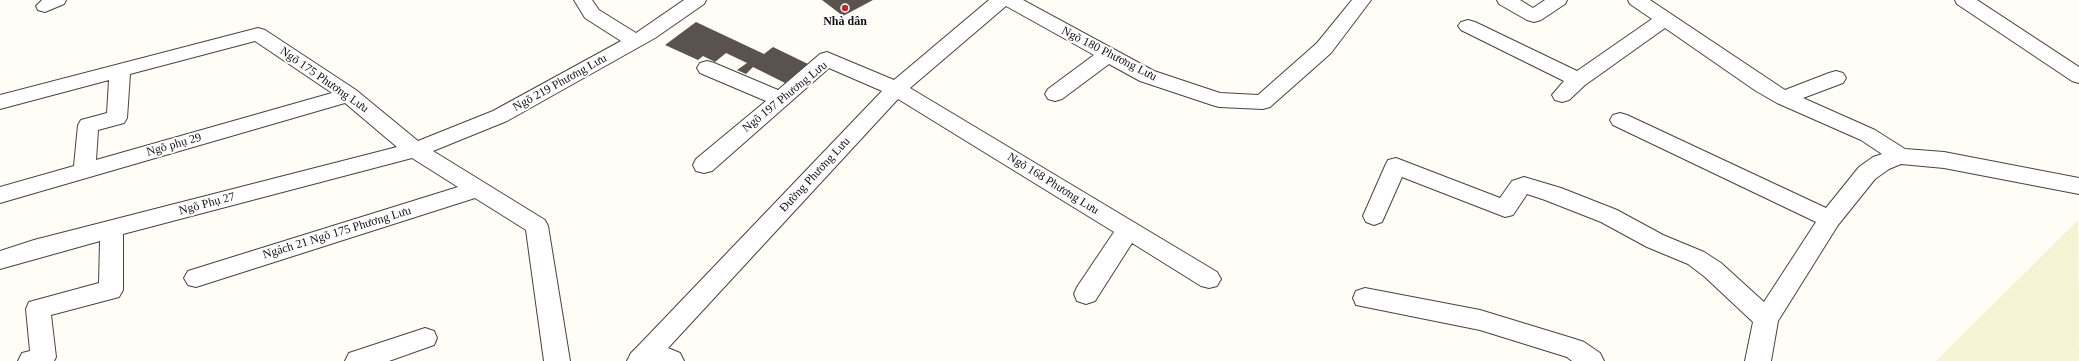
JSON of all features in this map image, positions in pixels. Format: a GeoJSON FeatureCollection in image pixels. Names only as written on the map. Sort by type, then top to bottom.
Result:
{"type":"FeatureCollection","features":[{"type":"Feature","properties":{"kind":"street"},"geometry":{"type":"LineString","coordinates":[[583,0],[592,14],[635,41]]}},
{"type":"Feature","properties":{"kind":"street","name":"Ngõ 219 Phương Lưu"},"geometry":{"type":"LineString","coordinates":[[415,150],[500,116],[635,41],[697,0]]}},
{"type":"Feature","properties":{"kind":"street","name":"Đường Phương Lưu"},"geometry":{"type":"LineString","coordinates":[[653,358],[896,90],[941,49],[1001,0]]}},
{"type":"Feature","properties":{"kind":"street","name":"Ngõ 180 Phương Lưu"},"geometry":{"type":"LineString","coordinates":[[1009,0],[1147,76],[1219,100],[1264,102],[1324,48],[1362,0]]}},
{"type":"Feature","properties":{"kind":"street"},"geometry":{"type":"LineString","coordinates":[[1506,0],[1534,16],[1558,0]]}},
{"type":"Feature","properties":{"kind":"street"},"geometry":{"type":"LineString","coordinates":[[1637,0],[1763,86],[1784,98],[1868,136],[1900,156]]}},
{"type":"Feature","properties":{"kind":"street"},"geometry":{"type":"LineString","coordinates":[[1964,0],[2079,76]]}},
{"type":"Feature","properties":{"kind":"street"},"geometry":{"type":"LineString","coordinates":[[1562,95],[1578,80],[1665,20]]}},
{"type":"Feature","properties":{"kind":"street"},"geometry":{"type":"LineString","coordinates":[[1468,26],[1578,80]]}},
{"type":"Feature","properties":{"kind":"street","name":"Ngõ 175 Phương Lưu"},"geometry":{"type":"LineString","coordinates":[[0,102],[258,34],[349,94],[415,150],[537,226],[557,361]]}},
{"type":"Feature","properties":{"kind":"street"},"geometry":{"type":"LineString","coordinates":[[1055,94],[1108,55]]}},
{"type":"Feature","properties":{"kind":"street","name":"Ngõ 197 Phương Lưu"},"geometry":{"type":"LineString","coordinates":[[704,165],[827,59],[896,90]]}},
{"type":"Feature","properties":{"kind":"street"},"geometry":{"type":"LineString","coordinates":[[708,68],[781,99]]}},
{"type":"Feature","properties":{"kind":"street"},"geometry":{"type":"LineString","coordinates":[[84,171],[88,125],[117,118],[120,70]]}},
{"type":"Feature","properties":{"kind":"street"},"geometry":{"type":"LineString","coordinates":[[1784,98],[1836,78]]}},
{"type":"Feature","properties":{"kind":"street","name":"Ngõ 168 Phương Lưu"},"geometry":{"type":"LineString","coordinates":[[896,90],[958,125],[1209,279]]}},
{"type":"Feature","properties":{"kind":"street","name":"Ngõ phụ 29"},"geometry":{"type":"LineString","coordinates":[[0,195],[349,94]]}},
{"type":"Feature","properties":{"kind":"street"},"geometry":{"type":"LineString","coordinates":[[1620,120],[1830,219]]}},
{"type":"Feature","properties":{"kind":"street","name":"Ngõ Phụ 27"},"geometry":{"type":"LineString","coordinates":[[0,260],[112,229],[415,150]]}},
{"type":"Feature","properties":{"kind":"street"},"geometry":{"type":"LineString","coordinates":[[1758,361],[1766,319],[1830,219],[1867,173],[1881,163],[1900,156],[1944,160],[2079,186]]}},
{"type":"Feature","properties":{"kind":"street"},"geometry":{"type":"LineString","coordinates":[[1374,216],[1396,166],[1505,209],[1520,186],[1524,185],[1553,194],[1610,216],[1655,241],[1696,258],[1713,270],[1766,319]]}},
{"type":"Feature","properties":{"kind":"street","name":"Ngách 21 Ngõ 175 Phương Lưu"},"geometry":{"type":"LineString","coordinates":[[196,278],[479,189]]}},
{"type":"Feature","properties":{"kind":"street"},"geometry":{"type":"LineString","coordinates":[[31,361],[43,357],[38,309],[111,290],[112,229]]}},
{"type":"Feature","properties":{"kind":"street"},"geometry":{"type":"LineString","coordinates":[[1086,294],[1128,230]]}},
{"type":"Feature","properties":{"kind":"street"},"geometry":{"type":"LineString","coordinates":[[1364,298],[1480,320],[1575,349],[1591,361]]}},
{"type":"Feature","properties":{"kind":"street"},"geometry":{"type":"LineString","coordinates":[[358,361],[425,338]]}},
{"type":"Feature","properties":{"kind":"shaded area"},"geometry":{"type":"Polygon","coordinates":[[[2078,220],[2079,361],[1936,361],[2078,220]]]}},
{"type":"Feature","properties":{"kind":"building","name":"Nhà dân"},"geometry":{"type":"Polygon","coordinates":[[[822,0],[873,0],[843,16],[822,0]]]}},
{"type":"Feature","properties":{"kind":"building"},"geometry":{"type":"Polygon","coordinates":[[[696,22],[764,54],[773,47],[808,64],[785,83],[753,67],[746,74],[737,70],[747,63],[726,53],[715,62],[703,56],[698,60],[665,45],[696,22]]]}},
{"type":"Feature","properties":{"kind":"place","name":"Nhà dân"},"geometry":{"type":"Point","coordinates":[845,8]}}]}
